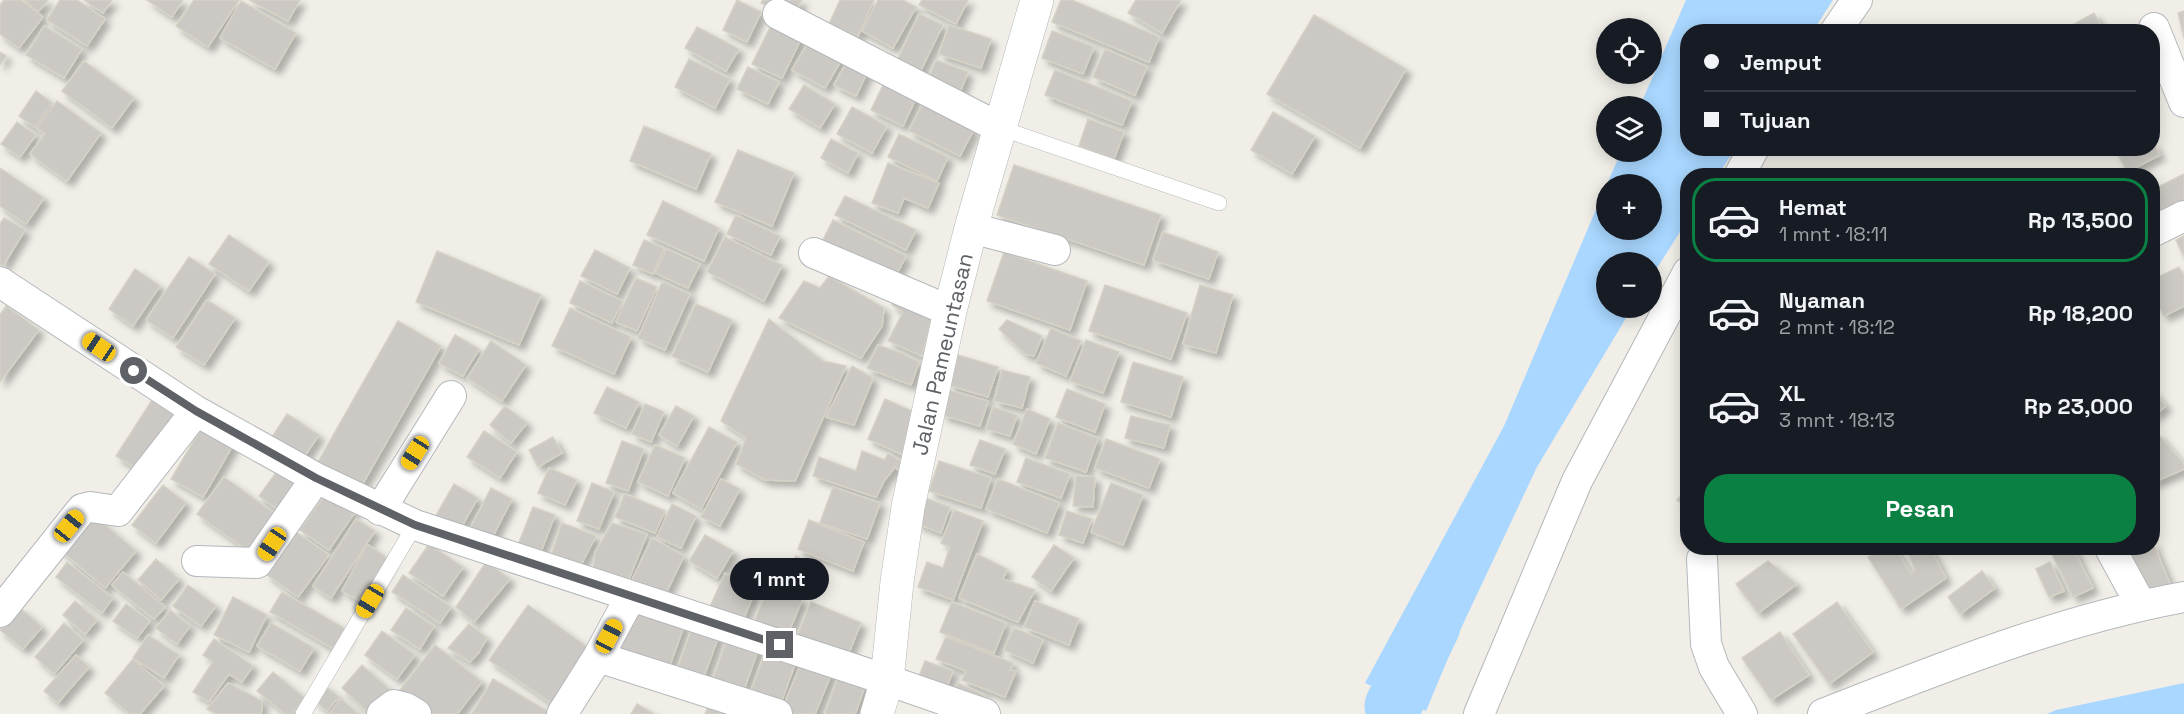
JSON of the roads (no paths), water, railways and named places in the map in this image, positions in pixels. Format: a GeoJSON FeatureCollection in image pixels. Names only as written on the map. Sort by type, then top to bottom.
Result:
{"type":"FeatureCollection","features":[{"type":"Feature","properties":{"kind":"street","name":"Jalan Pameuntasan"},"geometry":{"type":"LineString","coordinates":[[878,714],[887,680],[897,582],[908,507],[950,311],[971,228],[1036,0]]}},
{"type":"Feature","properties":{"kind":"street"},"geometry":{"type":"LineString","coordinates":[[1840,24],[1857,0]]}},
{"type":"Feature","properties":{"kind":"street"},"geometry":{"type":"LineString","coordinates":[[778,14],[1000,128]]}},
{"type":"Feature","properties":{"kind":"street"},"geometry":{"type":"LineString","coordinates":[[2160,43],[2184,102]]}},
{"type":"Feature","properties":{"kind":"street"},"geometry":{"type":"LineString","coordinates":[[2160,228],[2184,216]]}},
{"type":"Feature","properties":{"kind":"street"},"geometry":{"type":"LineString","coordinates":[[971,228],[1055,250]]}},
{"type":"Feature","properties":{"kind":"street"},"geometry":{"type":"LineString","coordinates":[[814,253],[950,311]]}},
{"type":"Feature","properties":{"kind":"street"},"geometry":{"type":"LineString","coordinates":[[1479,714],[1577,481],[1680,287]]}},
{"type":"Feature","properties":{"kind":"street"},"geometry":{"type":"LineString","coordinates":[[3,290],[196,411],[316,478],[380,510],[415,525],[985,714]]}},
{"type":"Feature","properties":{"kind":"street"},"geometry":{"type":"LineString","coordinates":[[380,510],[451,396]]}},
{"type":"Feature","properties":{"kind":"street"},"geometry":{"type":"LineString","coordinates":[[0,612],[82,509],[90,507],[118,512],[196,411]]}},
{"type":"Feature","properties":{"kind":"street"},"geometry":{"type":"LineString","coordinates":[[197,561],[257,563],[316,478]]}},
{"type":"Feature","properties":{"kind":"street"},"geometry":{"type":"LineString","coordinates":[[2114,555],[2141,605]]}},
{"type":"Feature","properties":{"kind":"street"},"geometry":{"type":"LineString","coordinates":[[1702,559],[1706,644],[1714,667],[1742,714]]}},
{"type":"Feature","properties":{"kind":"street"},"geometry":{"type":"LineString","coordinates":[[562,714],[598,657],[631,596]]}},
{"type":"Feature","properties":{"kind":"street"},"geometry":{"type":"LineString","coordinates":[[1823,714],[1964,660],[2081,620],[2184,597]]}},
{"type":"Feature","properties":{"kind":"street"},"geometry":{"type":"LineString","coordinates":[[598,657],[777,714]]}},
{"type":"Feature","properties":{"kind":"street"},"geometry":{"type":"LineString","coordinates":[[382,714],[394,705],[416,714]]}},
{"type":"Feature","properties":{"kind":"lane"},"geometry":{"type":"LineString","coordinates":[[1000,128],[1219,203]]}},
{"type":"Feature","properties":{"kind":"lane"},"geometry":{"type":"LineString","coordinates":[[303,714],[415,525]]}},
{"type":"Feature","properties":{"kind":"water"},"geometry":{"type":"Polygon","coordinates":[[[1686,0],[1833,0],[1818,24],[1680,24],[1680,156],[1730,156],[1723,168],[1680,168],[1680,232],[1662,260],[1662,252],[1596,252],[1596,318],[1626,318],[1537,467],[1456,639],[1426,711],[1365,683],[1504,426],[1596,210],[1596,240],[1662,240],[1662,174],[1611,174],[1617,162],[1662,162],[1662,96],[1644,96],[1650,84],[1662,84],[1662,55],[1686,0]]]}},
{"type":"Feature","properties":{"kind":"water"},"geometry":{"type":"Polygon","coordinates":[[[2184,683],[2184,714],[2047,714],[2056,710],[2184,683]]]}},
{"type":"Feature","properties":{"kind":"waterway"},"geometry":{"type":"LineString","coordinates":[[1393,706],[1432,626]]}}]}
